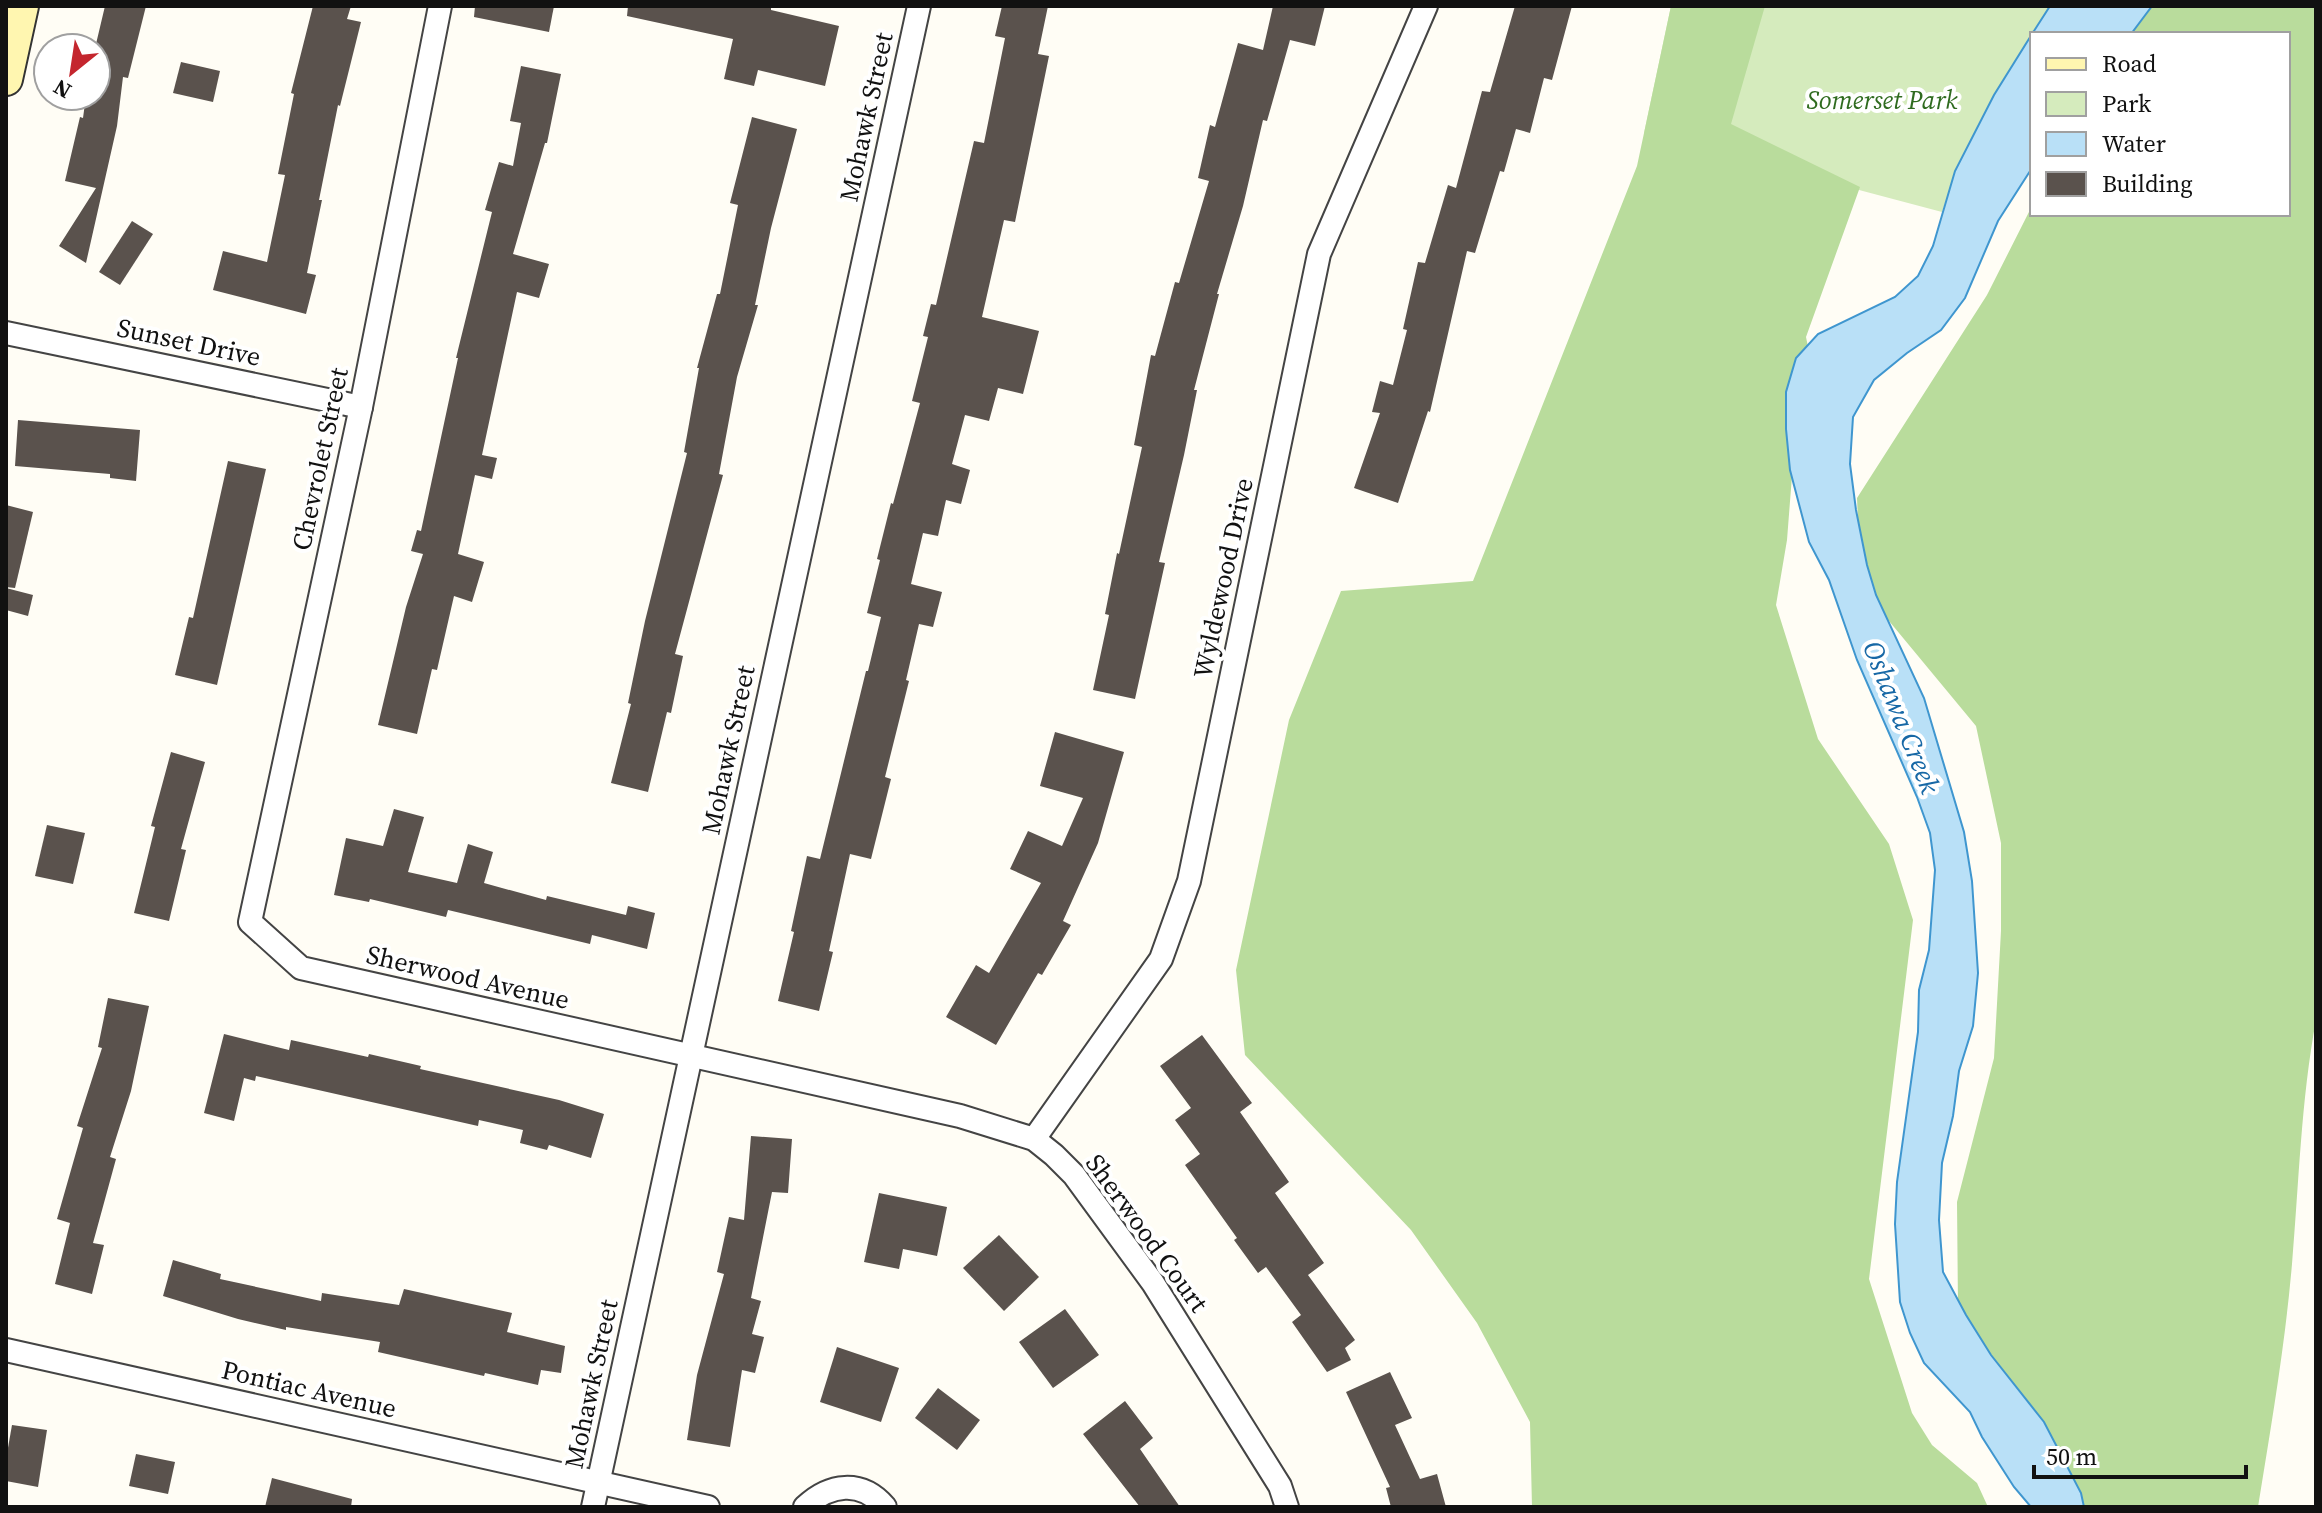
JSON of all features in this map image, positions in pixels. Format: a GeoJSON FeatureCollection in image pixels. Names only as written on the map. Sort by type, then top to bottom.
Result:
{"type":"FeatureCollection","features":[{"type":"Feature","properties":{"kind":"street"},"geometry":{"type":"LineString","coordinates":[[6,79],[22,6]]}},
{"type":"Feature","properties":{"kind":"street","name":"Chevrolet Street"},"geometry":{"type":"LineString","coordinates":[[250,922],[361,407],[440,6]]}},
{"type":"Feature","properties":{"kind":"street","name":"Mohawk Street"},"geometry":{"type":"LineString","coordinates":[[593,1507],[919,6]]}},
{"type":"Feature","properties":{"kind":"street","name":"Wyldewood Drive"},"geometry":{"type":"LineString","coordinates":[[1034,1139],[1161,959],[1189,881],[1319,254],[1426,6]]}},
{"type":"Feature","properties":{"kind":"street","name":"Sunset Drive"},"geometry":{"type":"LineString","coordinates":[[6,333],[361,407]]}},
{"type":"Feature","properties":{"kind":"street","name":"Sherwood Avenue"},"geometry":{"type":"LineString","coordinates":[[250,922],[301,968],[690,1056]]}},
{"type":"Feature","properties":{"kind":"street","name":"Sherwood Court"},"geometry":{"type":"LineString","coordinates":[[690,1056],[960,1116],[1034,1139],[1074,1175],[1153,1283],[1280,1486],[1287,1507]]}},
{"type":"Feature","properties":{"kind":"street","name":"Pontiac Avenue"},"geometry":{"type":"LineString","coordinates":[[6,1350],[708,1507]]}},
{"type":"Feature","properties":{"kind":"street"},"geometry":{"type":"LineString","coordinates":[[805,1507],[824,1492],[849,1487],[865,1491],[885,1507]]}},
{"type":"Feature","properties":{"kind":"green space","name":"Somerset Park"},"geometry":{"type":"Polygon","coordinates":[[[1671,6],[2050,6],[2034,32],[2030,32],[2030,39],[1976,132],[1942,212],[1644,133],[1671,6]]]}},
{"type":"Feature","properties":{"kind":"green space"},"geometry":{"type":"Polygon","coordinates":[[[1671,6],[1765,6],[1731,124],[1860,187],[1806,337],[1815,381],[1795,437],[1787,540],[1776,605],[1818,739],[1889,844],[1913,920],[1869,1279],[1912,1413],[1932,1445],[1977,1483],[1988,1507],[1532,1507],[1530,1422],[1477,1323],[1411,1230],[1245,1055],[1236,970],[1289,720],[1341,591],[1473,581],[1637,166],[1671,6]]]}},
{"type":"Feature","properties":{"kind":"green space"},"geometry":{"type":"Polygon","coordinates":[[[2133,6],[2316,6],[2316,1020],[2304,1111],[2286,1325],[2258,1507],[2060,1507],[1958,1308],[1957,1202],[1994,1058],[2001,931],[2001,843],[1976,726],[1870,598],[1860,566],[1857,498],[1987,295],[2030,210],[2030,216],[2290,216],[2290,32],[2120,32],[2133,6]]]}},
{"type":"Feature","properties":{"kind":"water"},"geometry":{"type":"Polygon","coordinates":[[[2050,6],[2152,6],[2132,32],[2033,32],[2050,6]]]}},
{"type":"Feature","properties":{"kind":"water","name":"Oshawa Creek"},"geometry":{"type":"Polygon","coordinates":[[[2030,37],[2030,171],[1998,221],[1965,298],[1941,330],[1874,380],[1853,417],[1850,464],[1867,565],[1876,595],[1924,698],[1964,832],[1972,881],[1978,973],[1973,1026],[1959,1071],[1942,1163],[1939,1220],[1943,1272],[1991,1355],[2044,1422],[2081,1493],[2084,1507],[2031,1507],[2014,1487],[1970,1412],[1924,1363],[1900,1302],[1895,1224],[1897,1182],[1918,1032],[1919,990],[1929,950],[1935,870],[1930,833],[1917,797],[1857,660],[1829,580],[1809,542],[1790,470],[1786,429],[1786,392],[1796,358],[1818,334],[1895,297],[1918,276],[1933,246],[1955,171],[1994,95],[2030,37]]]}},
{"type":"Feature","properties":{"kind":"building"},"geometry":{"type":"Polygon","coordinates":[[[105,6],[146,6],[128,78],[123,77],[117,126],[86,263],[59,246],[96,188],[65,181],[80,117],[83,118],[84,112],[112,112],[112,32],[99,32],[105,6]]]}},
{"type":"Feature","properties":{"kind":"building"},"geometry":{"type":"Polygon","coordinates":[[[313,6],[351,6],[347,19],[361,22],[338,105],[319,200],[322,200],[307,273],[316,275],[306,314],[213,290],[223,251],[267,262],[285,175],[278,174],[294,94],[291,93],[313,6]]]}},
{"type":"Feature","properties":{"kind":"building"},"geometry":{"type":"Polygon","coordinates":[[[475,6],[554,6],[549,32],[474,17],[475,6]]]}},
{"type":"Feature","properties":{"kind":"building"},"geometry":{"type":"Polygon","coordinates":[[[628,6],[771,6],[771,10],[839,26],[825,86],[758,70],[754,86],[724,79],[733,39],[627,16],[628,6]]]}},
{"type":"Feature","properties":{"kind":"building"},"geometry":{"type":"Polygon","coordinates":[[[1002,6],[1048,6],[1038,54],[1049,56],[1015,222],[1004,220],[982,317],[1039,331],[1023,394],[998,388],[989,421],[965,415],[952,464],[970,470],[961,504],[946,500],[938,536],[923,533],[911,584],[942,592],[933,627],[919,624],[906,680],[909,681],[885,777],[891,779],[871,859],[850,854],[819,1011],[778,1001],[807,856],[820,859],[881,617],[867,613],[880,560],[877,559],[920,403],[912,401],[928,337],[923,336],[931,304],[936,305],[974,141],[984,143],[1005,38],[995,36],[1002,6]]]}},
{"type":"Feature","properties":{"kind":"building"},"geometry":{"type":"Polygon","coordinates":[[[1273,6],[1325,6],[1315,46],[1290,40],[1267,121],[1263,120],[1194,390],[1197,390],[1184,455],[1159,562],[1165,563],[1135,699],[1093,690],[1109,615],[1105,614],[1117,553],[1142,447],[1134,445],[1151,355],[1155,356],[1175,282],[1179,283],[1209,181],[1198,178],[1210,125],[1215,127],[1238,43],[1263,50],[1273,6]]]}},
{"type":"Feature","properties":{"kind":"building"},"geometry":{"type":"Polygon","coordinates":[[[1515,6],[1572,6],[1552,80],[1544,78],[1530,133],[1516,129],[1475,253],[1467,251],[1430,412],[1398,503],[1354,488],[1380,413],[1372,412],[1380,381],[1393,385],[1407,330],[1403,329],[1418,262],[1425,263],[1448,185],[1456,188],[1482,91],[1490,92],[1515,6]]]}},
{"type":"Feature","properties":{"kind":"building"},"geometry":{"type":"Polygon","coordinates":[[[181,62],[220,71],[213,102],[173,93],[181,62]]]}},
{"type":"Feature","properties":{"kind":"building"},"geometry":{"type":"Polygon","coordinates":[[[521,66],[561,74],[547,143],[513,254],[549,264],[539,298],[517,292],[482,455],[497,458],[492,479],[475,475],[458,554],[484,562],[472,602],[454,596],[437,670],[432,669],[417,734],[378,725],[406,607],[423,554],[411,551],[417,530],[421,531],[456,358],[492,212],[485,210],[499,162],[513,166],[521,123],[510,121],[521,66]]]}},
{"type":"Feature","properties":{"kind":"building"},"geometry":{"type":"Polygon","coordinates":[[[752,117],[797,129],[771,228],[755,305],[758,305],[737,377],[719,474],[723,475],[675,654],[683,656],[671,713],[667,712],[648,792],[611,783],[631,704],[628,703],[645,621],[687,453],[684,452],[697,368],[717,294],[720,294],[738,205],[730,203],[752,117]]]}},
{"type":"Feature","properties":{"kind":"building"},"geometry":{"type":"Polygon","coordinates":[[[132,221],[153,234],[120,285],[99,272],[132,221]]]}},
{"type":"Feature","properties":{"kind":"building"},"geometry":{"type":"Polygon","coordinates":[[[18,420],[140,430],[136,481],[110,478],[110,474],[15,466],[18,420]]]}},
{"type":"Feature","properties":{"kind":"building"},"geometry":{"type":"Polygon","coordinates":[[[228,461],[266,469],[217,685],[175,675],[189,617],[193,618],[228,461]]]}},
{"type":"Feature","properties":{"kind":"building"},"geometry":{"type":"Polygon","coordinates":[[[6,505],[33,512],[15,588],[6,587],[6,505]]]}},
{"type":"Feature","properties":{"kind":"building"},"geometry":{"type":"Polygon","coordinates":[[[6,588],[33,595],[28,616],[6,610],[6,588]]]}},
{"type":"Feature","properties":{"kind":"building"},"geometry":{"type":"Polygon","coordinates":[[[1055,732],[1124,752],[1098,843],[1063,921],[1071,925],[1042,975],[1038,973],[996,1045],[946,1017],[976,965],[989,973],[1041,883],[1010,869],[1028,831],[1062,846],[1083,798],[1040,786],[1055,732]]]}},
{"type":"Feature","properties":{"kind":"building"},"geometry":{"type":"Polygon","coordinates":[[[171,752],[205,762],[181,849],[186,850],[169,921],[134,913],[155,827],[151,826],[171,752]]]}},
{"type":"Feature","properties":{"kind":"building"},"geometry":{"type":"Polygon","coordinates":[[[394,809],[424,817],[408,872],[457,883],[468,844],[493,852],[484,883],[546,900],[547,896],[626,915],[628,906],[655,913],[647,949],[592,935],[590,944],[448,910],[446,917],[370,899],[369,902],[334,895],[346,838],[383,846],[394,809]]]}},
{"type":"Feature","properties":{"kind":"building"},"geometry":{"type":"Polygon","coordinates":[[[47,825],[85,833],[73,884],[35,876],[47,825]]]}},
{"type":"Feature","properties":{"kind":"building"},"geometry":{"type":"Polygon","coordinates":[[[108,998],[149,1006],[131,1091],[110,1157],[116,1159],[93,1243],[104,1245],[92,1294],[55,1284],[70,1223],[57,1219],[83,1128],[77,1126],[102,1048],[98,1047],[108,998]]]}},
{"type":"Feature","properties":{"kind":"building"},"geometry":{"type":"Polygon","coordinates":[[[224,1034],[289,1050],[291,1040],[368,1057],[369,1054],[421,1066],[420,1069],[559,1100],[604,1114],[591,1158],[549,1145],[547,1150],[520,1143],[523,1130],[479,1120],[478,1126],[256,1076],[255,1081],[244,1078],[234,1121],[204,1113],[224,1034]]]}},
{"type":"Feature","properties":{"kind":"building"},"geometry":{"type":"Polygon","coordinates":[[[1202,1035],[1252,1103],[1240,1112],[1289,1182],[1275,1193],[1324,1263],[1308,1275],[1355,1340],[1345,1348],[1351,1360],[1327,1372],[1292,1322],[1301,1315],[1266,1267],[1258,1273],[1185,1165],[1200,1154],[1175,1120],[1191,1108],[1160,1066],[1202,1035]]]}},
{"type":"Feature","properties":{"kind":"building"},"geometry":{"type":"Polygon","coordinates":[[[751,1136],[792,1139],[788,1193],[772,1192],[751,1298],[761,1301],[752,1334],[764,1337],[755,1373],[742,1370],[730,1447],[687,1440],[697,1375],[724,1274],[717,1272],[729,1217],[744,1220],[751,1136]]]}},
{"type":"Feature","properties":{"kind":"building"},"geometry":{"type":"Polygon","coordinates":[[[879,1193],[947,1207],[937,1256],[903,1249],[899,1269],[864,1262],[879,1193]]]}},
{"type":"Feature","properties":{"kind":"building"},"geometry":{"type":"Polygon","coordinates":[[[999,1235],[1039,1277],[1004,1311],[963,1268],[999,1235]]]}},
{"type":"Feature","properties":{"kind":"building"},"geometry":{"type":"Polygon","coordinates":[[[173,1260],[221,1274],[220,1279],[321,1301],[322,1293],[399,1305],[404,1289],[512,1313],[507,1332],[565,1346],[561,1373],[541,1370],[538,1385],[485,1373],[484,1376],[378,1352],[380,1342],[286,1327],[286,1330],[238,1319],[163,1296],[173,1260]]]}},
{"type":"Feature","properties":{"kind":"building"},"geometry":{"type":"Polygon","coordinates":[[[1065,1309],[1099,1355],[1053,1388],[1019,1342],[1065,1309]]]}},
{"type":"Feature","properties":{"kind":"building"},"geometry":{"type":"Polygon","coordinates":[[[837,1347],[899,1368],[881,1422],[820,1402],[837,1347]]]}},
{"type":"Feature","properties":{"kind":"building"},"geometry":{"type":"Polygon","coordinates":[[[1390,1372],[1412,1418],[1395,1425],[1420,1479],[1437,1474],[1446,1507],[1391,1507],[1386,1488],[1390,1487],[1346,1392],[1390,1372]]]}},
{"type":"Feature","properties":{"kind":"building"},"geometry":{"type":"Polygon","coordinates":[[[938,1388],[980,1420],[957,1450],[915,1418],[938,1388]]]}},
{"type":"Feature","properties":{"kind":"building"},"geometry":{"type":"Polygon","coordinates":[[[1125,1401],[1153,1438],[1140,1449],[1180,1507],[1140,1507],[1083,1434],[1125,1401]]]}},
{"type":"Feature","properties":{"kind":"building"},"geometry":{"type":"Polygon","coordinates":[[[12,1425],[47,1430],[38,1487],[6,1481],[12,1425]]]}},
{"type":"Feature","properties":{"kind":"building"},"geometry":{"type":"Polygon","coordinates":[[[136,1454],[175,1462],[168,1494],[129,1486],[136,1454]]]}},
{"type":"Feature","properties":{"kind":"building"},"geometry":{"type":"Polygon","coordinates":[[[272,1478],[352,1499],[351,1507],[265,1507],[272,1478]]]}}]}
